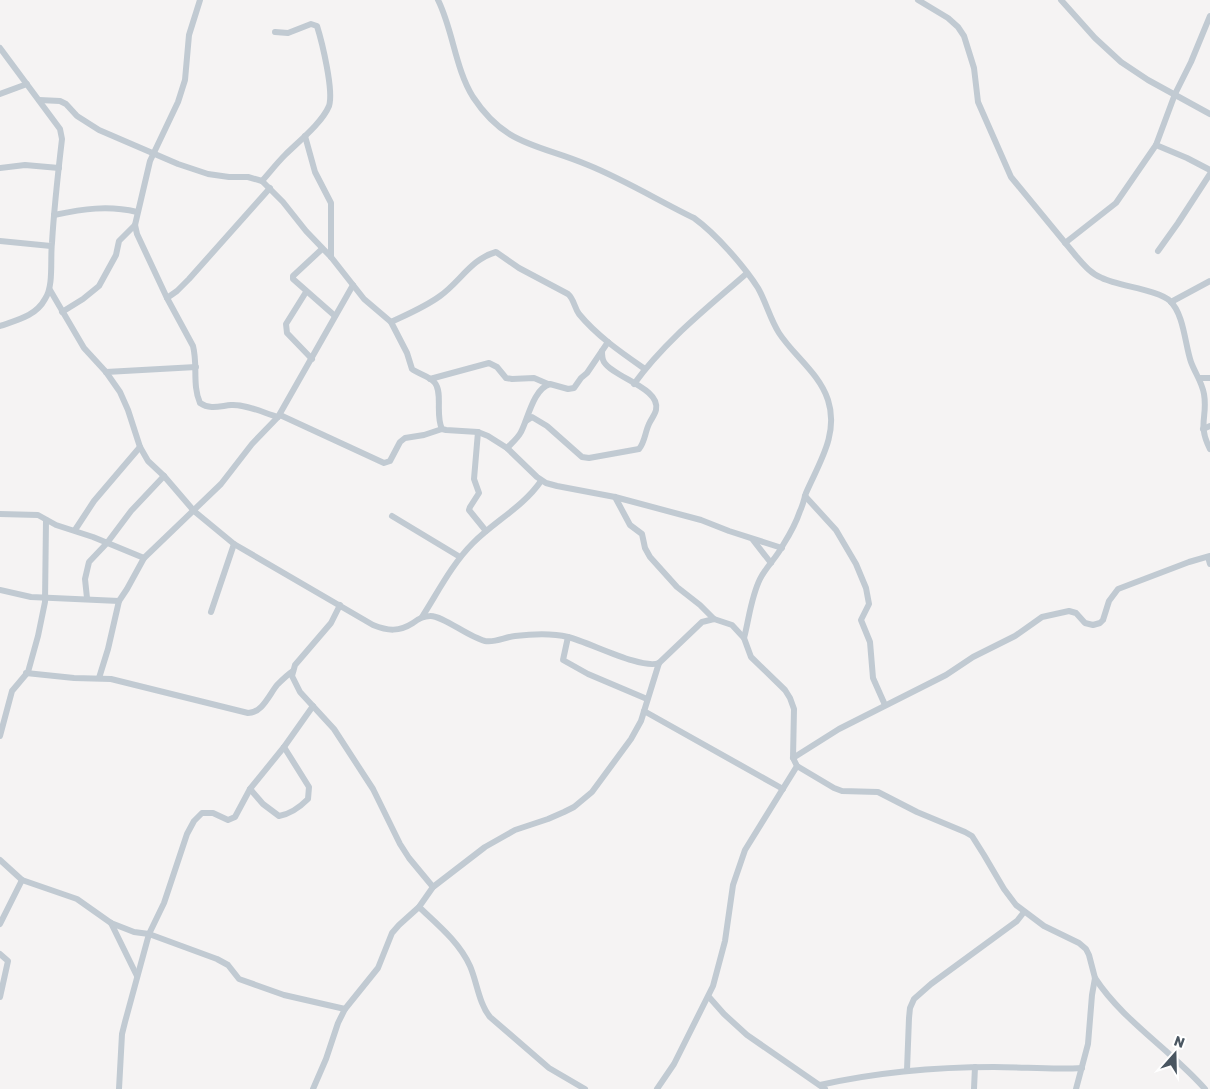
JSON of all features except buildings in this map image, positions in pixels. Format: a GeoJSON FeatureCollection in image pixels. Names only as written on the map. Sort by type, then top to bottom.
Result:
{"type":"FeatureCollection","features":[{"type":"Feature","properties":{"kind":"street"},"geometry":{"type":"LineString","coordinates":[[200,0],[189,35],[185,80],[178,102],[154,154],[145,180],[135,225],[137,234],[167,298],[193,346],[197,392],[202,405],[216,408],[231,405],[243,406],[279,416],[384,463],[388,462],[400,442],[405,438],[424,435],[442,429],[478,432],[496,440],[507,448],[541,481],[614,497],[701,520],[782,548]]}},
{"type":"Feature","properties":{"kind":"street"},"geometry":{"type":"LineString","coordinates":[[438,0],[461,69],[472,95],[499,128],[519,140],[589,165],[694,218],[715,236],[757,287],[778,331],[822,386],[828,400],[830,425],[828,444],[782,548],[758,584],[744,638]]}},
{"type":"Feature","properties":{"kind":"street"},"geometry":{"type":"LineString","coordinates":[[918,0],[948,18],[964,36],[974,68],[978,102],[1004,162],[1011,176],[1065,243],[1086,267],[1101,278],[1150,292],[1171,302],[1179,316],[1187,351],[1199,378],[1205,398],[1203,429],[1205,440],[1210,449]]}},
{"type":"Feature","properties":{"kind":"street"},"geometry":{"type":"LineString","coordinates":[[1061,0],[1110,53],[1148,80],[1210,114]]}},
{"type":"Feature","properties":{"kind":"street"},"geometry":{"type":"LineString","coordinates":[[1065,243],[1116,203],[1156,145],[1175,94],[1210,16]]}},
{"type":"Feature","properties":{"kind":"street"},"geometry":{"type":"LineString","coordinates":[[262,181],[305,136],[328,107],[331,94],[318,29],[313,24],[288,33],[275,32]]}},
{"type":"Feature","properties":{"kind":"street"},"geometry":{"type":"LineString","coordinates":[[0,48],[62,133],[54,215],[50,290],[41,305],[32,314],[0,326]]}},
{"type":"Feature","properties":{"kind":"street"},"geometry":{"type":"LineString","coordinates":[[0,94],[28,84]]}},
{"type":"Feature","properties":{"kind":"street"},"geometry":{"type":"LineString","coordinates":[[39,100],[60,101],[66,104],[77,116],[99,130],[178,164],[208,174],[248,177],[262,181],[331,257],[364,299],[391,322],[406,353],[409,366],[414,371],[436,383],[442,429]]}},
{"type":"Feature","properties":{"kind":"street"},"geometry":{"type":"LineString","coordinates":[[305,136],[315,172],[331,203],[331,257]]}},
{"type":"Feature","properties":{"kind":"street"},"geometry":{"type":"LineString","coordinates":[[1156,145],[1175,152],[1210,172],[1158,251]]}},
{"type":"Feature","properties":{"kind":"street"},"geometry":{"type":"LineString","coordinates":[[0,168],[25,165],[59,168]]}},
{"type":"Feature","properties":{"kind":"street"},"geometry":{"type":"LineString","coordinates":[[167,298],[183,285],[270,188]]}},
{"type":"Feature","properties":{"kind":"street"},"geometry":{"type":"LineString","coordinates":[[54,215],[102,207],[120,208],[137,212]]}},
{"type":"Feature","properties":{"kind":"street"},"geometry":{"type":"LineString","coordinates":[[62,312],[100,286],[116,255],[119,241],[135,225]]}},
{"type":"Feature","properties":{"kind":"street"},"geometry":{"type":"LineString","coordinates":[[0,241],[52,246]]}},
{"type":"Feature","properties":{"kind":"street"},"geometry":{"type":"LineString","coordinates":[[322,249],[293,276],[294,282],[335,316]]}},
{"type":"Feature","properties":{"kind":"street"},"geometry":{"type":"LineString","coordinates":[[391,322],[415,311],[441,295],[470,266],[496,252],[526,272],[568,294],[580,315],[608,342],[645,368]]}},
{"type":"Feature","properties":{"kind":"street"},"geometry":{"type":"LineString","coordinates":[[634,384],[645,368],[681,330],[746,274]]}},
{"type":"Feature","properties":{"kind":"street"},"geometry":{"type":"LineString","coordinates":[[1171,302],[1210,281]]}},
{"type":"Feature","properties":{"kind":"street"},"geometry":{"type":"LineString","coordinates":[[99,678],[119,600],[144,558],[221,484],[252,444],[279,416],[353,284]]}},
{"type":"Feature","properties":{"kind":"street"},"geometry":{"type":"LineString","coordinates":[[50,290],[84,348],[106,372],[120,392],[140,447],[148,461],[164,476],[194,511],[234,544],[373,625],[390,631],[406,628],[422,616],[460,557],[486,531],[527,499],[541,481]]}},
{"type":"Feature","properties":{"kind":"street"},"geometry":{"type":"LineString","coordinates":[[306,292],[286,324],[286,329],[287,333],[312,358]]}},
{"type":"Feature","properties":{"kind":"street"},"geometry":{"type":"LineString","coordinates":[[430,379],[489,363],[497,367],[506,378],[534,378],[548,384],[572,389],[608,342]]}},
{"type":"Feature","properties":{"kind":"street"},"geometry":{"type":"LineString","coordinates":[[526,421],[532,417],[541,421],[582,458],[636,450],[642,446],[656,409],[656,402],[646,390],[605,364],[602,351]]}},
{"type":"Feature","properties":{"kind":"street"},"geometry":{"type":"LineString","coordinates":[[106,372],[196,366]]}},
{"type":"Feature","properties":{"kind":"street"},"geometry":{"type":"LineString","coordinates":[[1199,378],[1210,378]]}},
{"type":"Feature","properties":{"kind":"street"},"geometry":{"type":"LineString","coordinates":[[507,448],[520,434],[536,398],[548,384]]}},
{"type":"Feature","properties":{"kind":"street"},"geometry":{"type":"LineString","coordinates":[[1203,429],[1210,426]]}},
{"type":"Feature","properties":{"kind":"street"},"geometry":{"type":"LineString","coordinates":[[478,432],[474,479],[479,494],[469,510],[486,531]]}},
{"type":"Feature","properties":{"kind":"street"},"geometry":{"type":"LineString","coordinates":[[75,530],[94,501],[140,447]]}},
{"type":"Feature","properties":{"kind":"street"},"geometry":{"type":"LineString","coordinates":[[87,598],[85,579],[89,562],[107,543],[131,511],[164,476]]}},
{"type":"Feature","properties":{"kind":"street"},"geometry":{"type":"LineString","coordinates":[[805,496],[836,530],[852,557],[866,588],[869,604],[861,620],[870,642],[873,678],[885,706]]}},
{"type":"Feature","properties":{"kind":"street"},"geometry":{"type":"LineString","coordinates":[[614,497],[630,526],[642,534],[645,548],[650,557],[677,587],[714,618],[732,625],[744,638],[751,657],[785,690],[794,709],[793,758],[797,766],[834,788],[842,791],[878,792],[917,812],[966,832],[972,836],[1004,889],[1024,912],[1044,926],[1083,945],[1092,962],[1095,978],[1088,1044],[1076,1089]]}},
{"type":"Feature","properties":{"kind":"street"},"geometry":{"type":"LineString","coordinates":[[0,514],[36,515],[144,558]]}},
{"type":"Feature","properties":{"kind":"street"},"geometry":{"type":"LineString","coordinates":[[392,516],[460,557]]}},
{"type":"Feature","properties":{"kind":"street"},"geometry":{"type":"LineString","coordinates":[[0,736],[12,691],[28,672],[38,636],[44,597],[46,520]]}},
{"type":"Feature","properties":{"kind":"street"},"geometry":{"type":"LineString","coordinates":[[753,539],[771,563]]}},
{"type":"Feature","properties":{"kind":"street"},"geometry":{"type":"LineString","coordinates":[[211,612],[234,544]]}},
{"type":"Feature","properties":{"kind":"street"},"geometry":{"type":"LineString","coordinates":[[793,758],[839,729],[946,675],[974,657],[1015,636],[1042,616],[1069,610],[1076,613],[1085,623],[1093,625],[1100,623],[1103,620],[1109,601],[1118,589],[1209,556],[1210,564]]}},
{"type":"Feature","properties":{"kind":"street"},"geometry":{"type":"LineString","coordinates":[[0,590],[31,597],[119,600]]}},
{"type":"Feature","properties":{"kind":"street"},"geometry":{"type":"LineString","coordinates":[[26,673],[111,678],[231,710],[252,713],[259,708],[293,670],[331,623],[340,605]]}},
{"type":"Feature","properties":{"kind":"street"},"geometry":{"type":"LineString","coordinates":[[422,616],[434,616],[466,634],[487,641],[516,636],[568,637],[638,662],[654,665],[659,663],[702,622],[714,618]]}},
{"type":"Feature","properties":{"kind":"street"},"geometry":{"type":"LineString","coordinates":[[568,637],[563,660],[588,674],[647,699]]}},
{"type":"Feature","properties":{"kind":"street"},"geometry":{"type":"LineString","coordinates":[[313,1089],[345,1009],[378,968],[392,933],[398,925],[419,907],[434,887],[455,869],[515,830],[548,819],[578,804],[599,784],[641,721],[659,663]]}},
{"type":"Feature","properties":{"kind":"street"},"geometry":{"type":"LineString","coordinates":[[293,670],[292,676],[300,692],[339,735],[373,789],[400,844],[409,858],[434,887]]}},
{"type":"Feature","properties":{"kind":"street"},"geometry":{"type":"LineString","coordinates":[[119,1089],[122,1034],[137,976],[149,934],[164,903],[180,853],[194,821],[202,813],[207,812],[231,820],[235,817],[250,790],[314,706]]}},
{"type":"Feature","properties":{"kind":"street"},"geometry":{"type":"LineString","coordinates":[[644,711],[784,788]]}},
{"type":"Feature","properties":{"kind":"street"},"geometry":{"type":"LineString","coordinates":[[250,790],[263,804],[279,816],[302,806],[308,799],[309,788],[284,747]]}},
{"type":"Feature","properties":{"kind":"street"},"geometry":{"type":"LineString","coordinates":[[657,1089],[674,1064],[709,997],[726,941],[733,885],[745,850],[797,766]]}},
{"type":"Feature","properties":{"kind":"street"},"geometry":{"type":"LineString","coordinates":[[0,860],[22,880],[77,898],[111,924],[134,932],[149,934],[217,959],[228,965],[239,979],[284,995],[345,1009]]}},
{"type":"Feature","properties":{"kind":"street"},"geometry":{"type":"LineString","coordinates":[[0,924],[22,880]]}},
{"type":"Feature","properties":{"kind":"street"},"geometry":{"type":"LineString","coordinates":[[419,907],[461,950],[477,981],[482,1001],[490,1017],[549,1068],[585,1089]]}},
{"type":"Feature","properties":{"kind":"street"},"geometry":{"type":"LineString","coordinates":[[907,1070],[909,1018],[910,1008],[914,999],[931,984],[1017,921],[1024,912]]}},
{"type":"Feature","properties":{"kind":"street"},"geometry":{"type":"LineString","coordinates":[[111,924],[137,976]]}},
{"type":"Feature","properties":{"kind":"street"},"geometry":{"type":"LineString","coordinates":[[0,954],[8,961],[0,997]]}},
{"type":"Feature","properties":{"kind":"street"},"geometry":{"type":"LineString","coordinates":[[1095,978],[1117,1006],[1174,1057],[1205,1089]]}},
{"type":"Feature","properties":{"kind":"street"},"geometry":{"type":"LineString","coordinates":[[709,997],[747,1035],[823,1087],[872,1075],[907,1070],[975,1067],[1082,1068]]}},
{"type":"Feature","properties":{"kind":"street"},"geometry":{"type":"LineString","coordinates":[[974,1089],[975,1067]]}}]}
